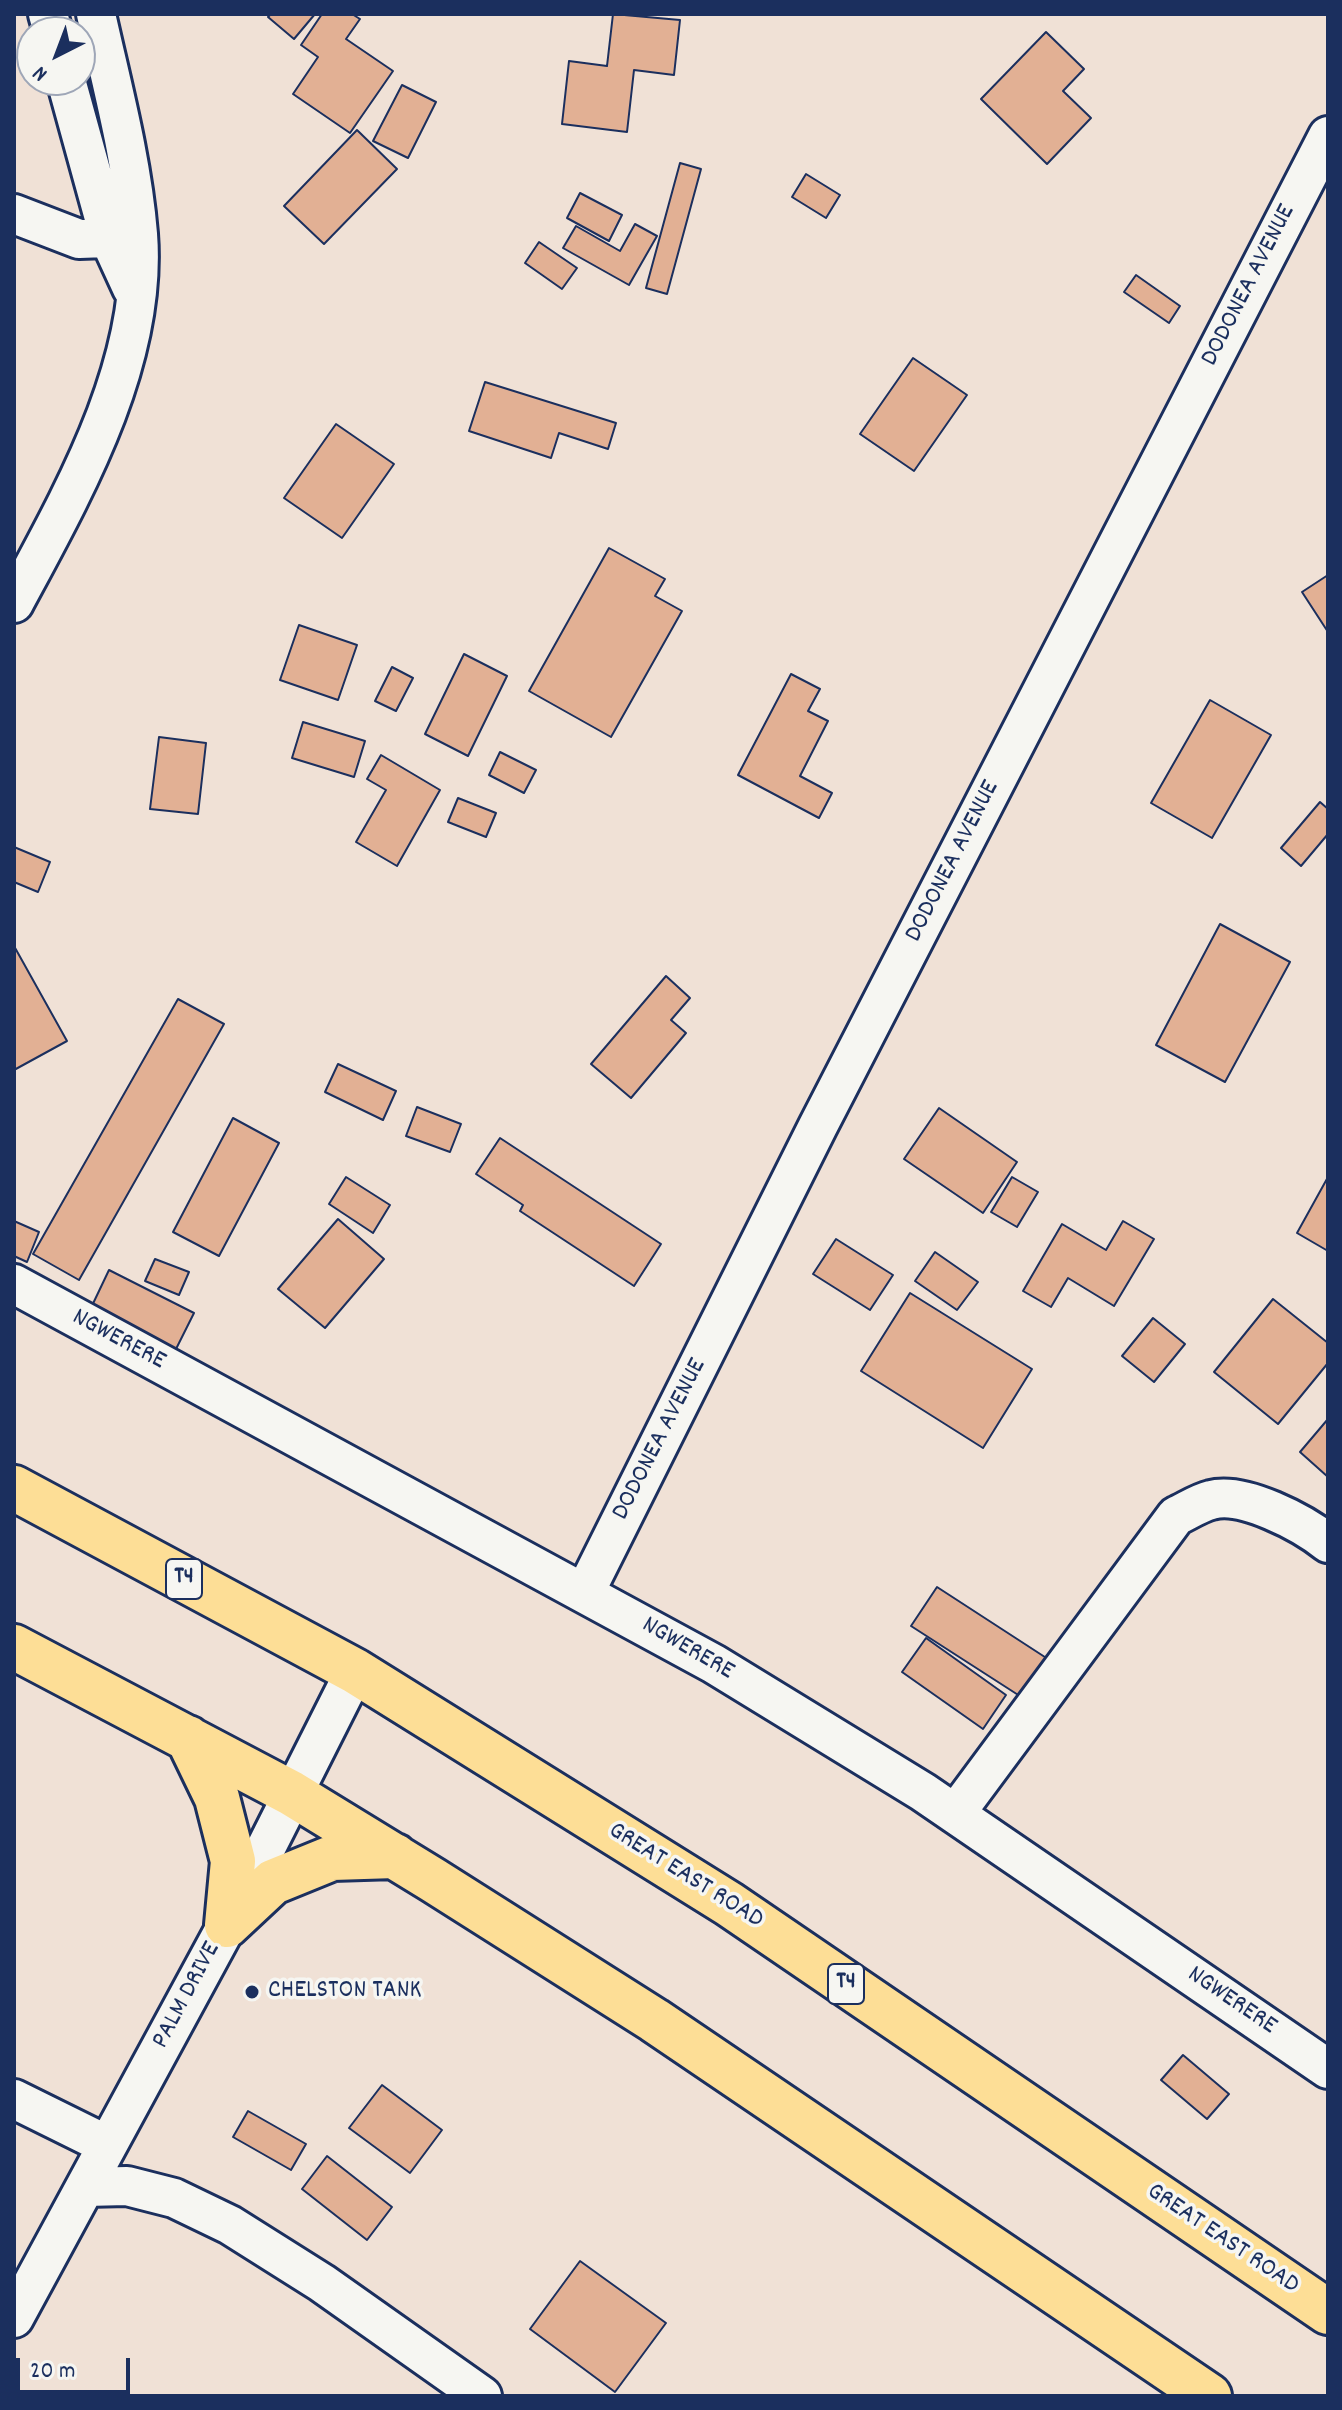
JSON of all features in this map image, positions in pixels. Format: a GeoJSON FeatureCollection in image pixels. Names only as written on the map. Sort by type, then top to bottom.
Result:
{"type":"FeatureCollection","features":[{"type":"Feature","properties":{"kind":"main road","name":"GREAT EAST ROAD"},"geometry":{"type":"LineString","coordinates":[[14,1488],[355,1671],[729,1904],[1328,2312]]}},
{"type":"Feature","properties":{"kind":"main road"},"geometry":{"type":"LineString","coordinates":[[14,1647],[291,1793],[395,1856],[654,2020],[1209,2396]]}},
{"type":"Feature","properties":{"kind":"main road"},"geometry":{"type":"LineString","coordinates":[[188,1738],[217,1798],[233,1861],[227,1925]]}},
{"type":"Feature","properties":{"kind":"main road"},"geometry":{"type":"LineString","coordinates":[[227,1925],[273,1882],[332,1858],[395,1856]]}},
{"type":"Feature","properties":{"kind":"street"},"geometry":{"type":"LineString","coordinates":[[96,14],[129,165],[124,238]]}},
{"type":"Feature","properties":{"kind":"street"},"geometry":{"type":"LineString","coordinates":[[14,603],[115,395],[135,294],[124,238],[72,96]]}},
{"type":"Feature","properties":{"kind":"street","name":"DODONEA AVENUE"},"geometry":{"type":"LineString","coordinates":[[585,1592],[825,1112],[1328,136]]}},
{"type":"Feature","properties":{"kind":"street"},"geometry":{"type":"LineString","coordinates":[[14,214],[79,239],[124,238]]}},
{"type":"Feature","properties":{"kind":"street","name":"NGWERERE"},"geometry":{"type":"LineString","coordinates":[[14,1284],[585,1592],[739,1679],[955,1814],[1328,2069]]}},
{"type":"Feature","properties":{"kind":"street"},"geometry":{"type":"LineString","coordinates":[[955,1814],[1176,1516],[1213,1499],[1259,1505],[1328,1543]]}},
{"type":"Feature","properties":{"kind":"street","name":"PALM DRIVE"},"geometry":{"type":"LineString","coordinates":[[14,2318],[227,1925],[355,1671]]}},
{"type":"Feature","properties":{"kind":"street"},"geometry":{"type":"LineString","coordinates":[[14,2099],[107,2145]]}},
{"type":"Feature","properties":{"kind":"street"},"geometry":{"type":"LineString","coordinates":[[85,2187],[127,2186],[174,2198],[230,2225],[322,2283],[482,2396]]}},
{"type":"Feature","properties":{"kind":"building"},"geometry":{"type":"Polygon","coordinates":[[[271,14],[315,14],[294,39],[268,17],[271,14]]]}},
{"type":"Feature","properties":{"kind":"building"},"geometry":{"type":"Polygon","coordinates":[[[322,14],[352,14],[360,19],[346,39],[393,71],[350,133],[293,94],[318,57],[301,45],[322,14]]]}},
{"type":"Feature","properties":{"kind":"building"},"geometry":{"type":"Polygon","coordinates":[[[613,14],[680,20],[674,75],[634,70],[627,132],[562,124],[569,61],[607,66],[613,14]]]}},
{"type":"Feature","properties":{"kind":"building"},"geometry":{"type":"Polygon","coordinates":[[[1046,32],[1084,69],[1063,91],[1091,118],[1047,164],[981,99],[1046,32]]]}},
{"type":"Feature","properties":{"kind":"building"},"geometry":{"type":"Polygon","coordinates":[[[402,85],[436,102],[408,158],[373,141],[402,85]]]}},
{"type":"Feature","properties":{"kind":"building"},"geometry":{"type":"Polygon","coordinates":[[[357,130],[397,169],[324,244],[284,206],[357,130]]]}},
{"type":"Feature","properties":{"kind":"building"},"geometry":{"type":"Polygon","coordinates":[[[680,163],[701,169],[667,294],[646,288],[680,163]]]}},
{"type":"Feature","properties":{"kind":"building"},"geometry":{"type":"Polygon","coordinates":[[[806,174],[840,195],[826,218],[792,197],[806,174]]]}},
{"type":"Feature","properties":{"kind":"building"},"geometry":{"type":"Polygon","coordinates":[[[580,193],[622,215],[609,241],[567,218],[580,193]]]}},
{"type":"Feature","properties":{"kind":"building"},"geometry":{"type":"Polygon","coordinates":[[[635,224],[657,236],[629,285],[563,248],[576,226],[620,251],[635,224]]]}},
{"type":"Feature","properties":{"kind":"building"},"geometry":{"type":"Polygon","coordinates":[[[539,242],[577,268],[562,289],[525,263],[539,242]]]}},
{"type":"Feature","properties":{"kind":"building"},"geometry":{"type":"Polygon","coordinates":[[[1136,275],[1180,306],[1169,323],[1124,292],[1136,275]]]}},
{"type":"Feature","properties":{"kind":"building"},"geometry":{"type":"Polygon","coordinates":[[[913,358],[967,395],[914,471],[860,434],[913,358]]]}},
{"type":"Feature","properties":{"kind":"building"},"geometry":{"type":"Polygon","coordinates":[[[485,382],[616,423],[608,449],[559,433],[551,458],[469,431],[485,382]]]}},
{"type":"Feature","properties":{"kind":"building"},"geometry":{"type":"Polygon","coordinates":[[[336,424],[394,464],[342,538],[284,498],[336,424]]]}},
{"type":"Feature","properties":{"kind":"building"},"geometry":{"type":"Polygon","coordinates":[[[609,548],[665,579],[655,596],[682,611],[611,737],[529,691],[609,548]]]}},
{"type":"Feature","properties":{"kind":"building"},"geometry":{"type":"Polygon","coordinates":[[[1328,575],[1328,632],[1302,592],[1328,575]]]}},
{"type":"Feature","properties":{"kind":"building"},"geometry":{"type":"Polygon","coordinates":[[[299,625],[357,645],[338,700],[280,680],[299,625]]]}},
{"type":"Feature","properties":{"kind":"building"},"geometry":{"type":"Polygon","coordinates":[[[464,654],[507,676],[468,756],[425,734],[464,654]]]}},
{"type":"Feature","properties":{"kind":"building"},"geometry":{"type":"Polygon","coordinates":[[[392,667],[413,678],[396,711],[375,701],[392,667]]]}},
{"type":"Feature","properties":{"kind":"building"},"geometry":{"type":"Polygon","coordinates":[[[791,674],[820,689],[808,711],[828,721],[800,776],[832,793],[819,818],[738,775],[791,674]]]}},
{"type":"Feature","properties":{"kind":"building"},"geometry":{"type":"Polygon","coordinates":[[[1210,700],[1271,735],[1212,838],[1151,803],[1210,700]]]}},
{"type":"Feature","properties":{"kind":"building"},"geometry":{"type":"Polygon","coordinates":[[[303,722],[365,741],[354,777],[292,758],[303,722]]]}},
{"type":"Feature","properties":{"kind":"building"},"geometry":{"type":"Polygon","coordinates":[[[159,737],[206,743],[198,814],[150,809],[159,737]]]}},
{"type":"Feature","properties":{"kind":"building"},"geometry":{"type":"Polygon","coordinates":[[[500,752],[536,770],[524,793],[489,775],[500,752]]]}},
{"type":"Feature","properties":{"kind":"building"},"geometry":{"type":"Polygon","coordinates":[[[381,755],[440,790],[397,866],[356,842],[386,790],[367,779],[381,755]]]}},
{"type":"Feature","properties":{"kind":"building"},"geometry":{"type":"Polygon","coordinates":[[[458,798],[496,813],[486,837],[448,822],[458,798]]]}},
{"type":"Feature","properties":{"kind":"building"},"geometry":{"type":"Polygon","coordinates":[[[1320,802],[1328,809],[1328,834],[1301,866],[1281,848],[1320,802]]]}},
{"type":"Feature","properties":{"kind":"building"},"geometry":{"type":"Polygon","coordinates":[[[14,847],[50,862],[38,892],[14,882],[14,847]]]}},
{"type":"Feature","properties":{"kind":"building"},"geometry":{"type":"Polygon","coordinates":[[[1220,924],[1290,962],[1225,1082],[1156,1045],[1220,924]]]}},
{"type":"Feature","properties":{"kind":"building"},"geometry":{"type":"Polygon","coordinates":[[[14,946],[67,1041],[14,1070],[14,946]]]}},
{"type":"Feature","properties":{"kind":"building"},"geometry":{"type":"Polygon","coordinates":[[[666,976],[690,998],[671,1020],[686,1033],[631,1098],[591,1064],[666,976]]]}},
{"type":"Feature","properties":{"kind":"building"},"geometry":{"type":"Polygon","coordinates":[[[178,999],[224,1024],[79,1280],[33,1254],[178,999]]]}},
{"type":"Feature","properties":{"kind":"building"},"geometry":{"type":"Polygon","coordinates":[[[338,1064],[396,1091],[383,1120],[325,1092],[338,1064]]]}},
{"type":"Feature","properties":{"kind":"building"},"geometry":{"type":"Polygon","coordinates":[[[417,1107],[461,1124],[450,1152],[406,1136],[417,1107]]]}},
{"type":"Feature","properties":{"kind":"building"},"geometry":{"type":"Polygon","coordinates":[[[939,1108],[1017,1162],[983,1213],[904,1159],[939,1108]]]}},
{"type":"Feature","properties":{"kind":"building"},"geometry":{"type":"Polygon","coordinates":[[[233,1118],[279,1143],[219,1256],[173,1232],[233,1118]]]}},
{"type":"Feature","properties":{"kind":"building"},"geometry":{"type":"Polygon","coordinates":[[[500,1138],[661,1244],[634,1286],[520,1211],[523,1205],[476,1174],[500,1138]]]}},
{"type":"Feature","properties":{"kind":"building"},"geometry":{"type":"Polygon","coordinates":[[[346,1177],[390,1205],[373,1233],[329,1204],[346,1177]]]}},
{"type":"Feature","properties":{"kind":"building"},"geometry":{"type":"Polygon","coordinates":[[[1012,1177],[1038,1192],[1017,1227],[991,1212],[1012,1177]]]}},
{"type":"Feature","properties":{"kind":"building"},"geometry":{"type":"Polygon","coordinates":[[[1328,1177],[1328,1251],[1297,1233],[1328,1177]]]}},
{"type":"Feature","properties":{"kind":"building"},"geometry":{"type":"Polygon","coordinates":[[[338,1219],[384,1259],[325,1328],[278,1289],[338,1219]]]}},
{"type":"Feature","properties":{"kind":"building"},"geometry":{"type":"Polygon","coordinates":[[[14,1221],[39,1232],[27,1262],[14,1256],[14,1221]]]}},
{"type":"Feature","properties":{"kind":"building"},"geometry":{"type":"Polygon","coordinates":[[[1123,1221],[1154,1239],[1114,1306],[1068,1278],[1051,1307],[1023,1291],[1062,1224],[1106,1250],[1123,1221]]]}},
{"type":"Feature","properties":{"kind":"building"},"geometry":{"type":"Polygon","coordinates":[[[836,1239],[893,1275],[870,1310],[813,1274],[836,1239]]]}},
{"type":"Feature","properties":{"kind":"building"},"geometry":{"type":"Polygon","coordinates":[[[935,1252],[978,1282],[957,1310],[915,1281],[935,1252]]]}},
{"type":"Feature","properties":{"kind":"building"},"geometry":{"type":"Polygon","coordinates":[[[155,1259],[189,1272],[179,1295],[145,1281],[155,1259]]]}},
{"type":"Feature","properties":{"kind":"building"},"geometry":{"type":"Polygon","coordinates":[[[109,1270],[194,1313],[173,1355],[89,1312],[109,1270]]]}},
{"type":"Feature","properties":{"kind":"building"},"geometry":{"type":"Polygon","coordinates":[[[910,1293],[1032,1369],[983,1448],[861,1371],[910,1293]]]}},
{"type":"Feature","properties":{"kind":"building"},"geometry":{"type":"Polygon","coordinates":[[[1273,1299],[1328,1343],[1328,1363],[1278,1424],[1214,1372],[1273,1299]]]}},
{"type":"Feature","properties":{"kind":"building"},"geometry":{"type":"Polygon","coordinates":[[[1153,1318],[1185,1344],[1154,1382],[1122,1356],[1153,1318]]]}},
{"type":"Feature","properties":{"kind":"building"},"geometry":{"type":"Polygon","coordinates":[[[1328,1419],[1328,1477],[1300,1452],[1328,1419]]]}},
{"type":"Feature","properties":{"kind":"building"},"geometry":{"type":"Polygon","coordinates":[[[937,1587],[1051,1661],[1026,1700],[911,1626],[937,1587]]]}},
{"type":"Feature","properties":{"kind":"building"},"geometry":{"type":"Polygon","coordinates":[[[926,1638],[1006,1695],[983,1729],[902,1672],[926,1638]]]}},
{"type":"Feature","properties":{"kind":"building"},"geometry":{"type":"Polygon","coordinates":[[[1183,2055],[1229,2094],[1207,2119],[1161,2080],[1183,2055]]]}},
{"type":"Feature","properties":{"kind":"building"},"geometry":{"type":"Polygon","coordinates":[[[382,2085],[442,2130],[410,2173],[349,2128],[382,2085]]]}},
{"type":"Feature","properties":{"kind":"building"},"geometry":{"type":"Polygon","coordinates":[[[248,2111],[306,2144],[291,2170],[233,2137],[248,2111]]]}},
{"type":"Feature","properties":{"kind":"building"},"geometry":{"type":"Polygon","coordinates":[[[327,2156],[392,2207],[367,2240],[302,2189],[327,2156]]]}},
{"type":"Feature","properties":{"kind":"building"},"geometry":{"type":"Polygon","coordinates":[[[580,2261],[666,2323],[615,2392],[530,2329],[580,2261]]]}},
{"type":"Feature","properties":{"kind":"place","name":"CHELSTON TANK"},"geometry":{"type":"Point","coordinates":[252,1992]}}]}
